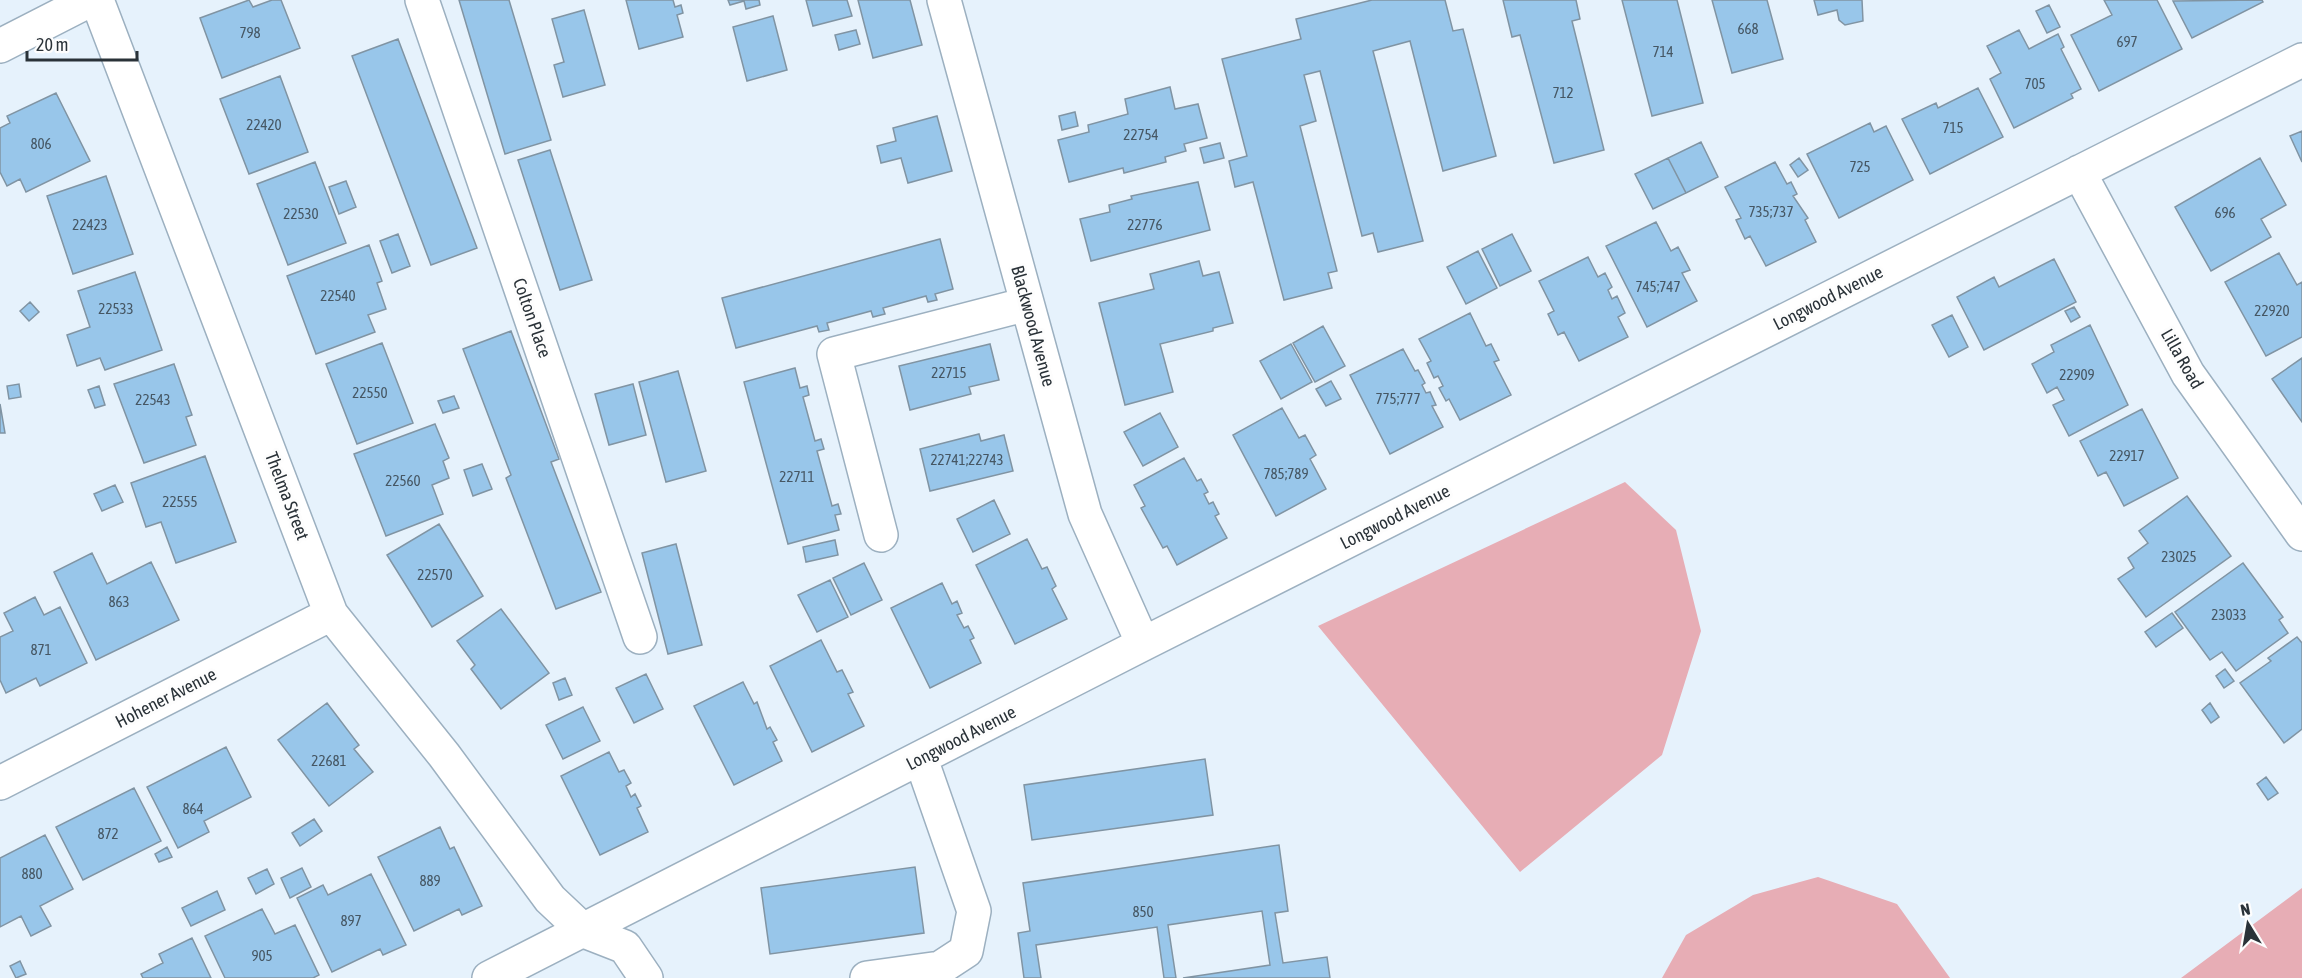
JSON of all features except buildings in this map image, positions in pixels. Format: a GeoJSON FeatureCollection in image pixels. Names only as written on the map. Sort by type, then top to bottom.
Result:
{"type":"FeatureCollection","features":[{"type":"Feature","properties":{"kind":"street"},"geometry":{"type":"LineString","coordinates":[[0,46],[90,0]]}},
{"type":"Feature","properties":{"kind":"street","name":"Thelma Street"},"geometry":{"type":"LineString","coordinates":[[97,0],[331,614],[444,755],[550,898],[584,930]]}},
{"type":"Feature","properties":{"kind":"street","name":"Colton Place"},"geometry":{"type":"LineString","coordinates":[[422,0],[640,638]]}},
{"type":"Feature","properties":{"kind":"street","name":"Blackwood Avenue"},"geometry":{"type":"LineString","coordinates":[[944,0],[1085,514],[1143,644]]}},
{"type":"Feature","properties":{"kind":"street","name":"Longwood Avenue"},"geometry":{"type":"LineString","coordinates":[[489,978],[1143,644],[2302,60]]}},
{"type":"Feature","properties":{"kind":"street","name":"Lilla Road"},"geometry":{"type":"LineString","coordinates":[[2079,172],[2188,374],[2302,534]]}},
{"type":"Feature","properties":{"kind":"street"},"geometry":{"type":"LineString","coordinates":[[881,535],[834,354],[1027,303]]}},
{"type":"Feature","properties":{"kind":"street","name":"Hohener Avenue"},"geometry":{"type":"LineString","coordinates":[[0,783],[331,614]]}},
{"type":"Feature","properties":{"kind":"street"},"geometry":{"type":"LineString","coordinates":[[867,978],[940,968],[966,951],[971,931],[974,911],[921,759]]}},
{"type":"Feature","properties":{"kind":"street"},"geometry":{"type":"LineString","coordinates":[[584,930],[625,947],[646,978]]}},
{"type":"Feature","properties":{"kind":"shaded area"},"geometry":{"type":"Polygon","coordinates":[[[1625,482],[1676,530],[1701,631],[1662,755],[1520,872],[1318,626],[1625,482]]]}},
{"type":"Feature","properties":{"kind":"shaded area"},"geometry":{"type":"Polygon","coordinates":[[[1818,877],[1897,904],[1950,978],[1662,978],[1686,935],[1753,895],[1818,877]]]}},
{"type":"Feature","properties":{"kind":"shaded area"},"geometry":{"type":"Polygon","coordinates":[[[2302,888],[2302,978],[2181,978],[2302,888]]]}}]}
